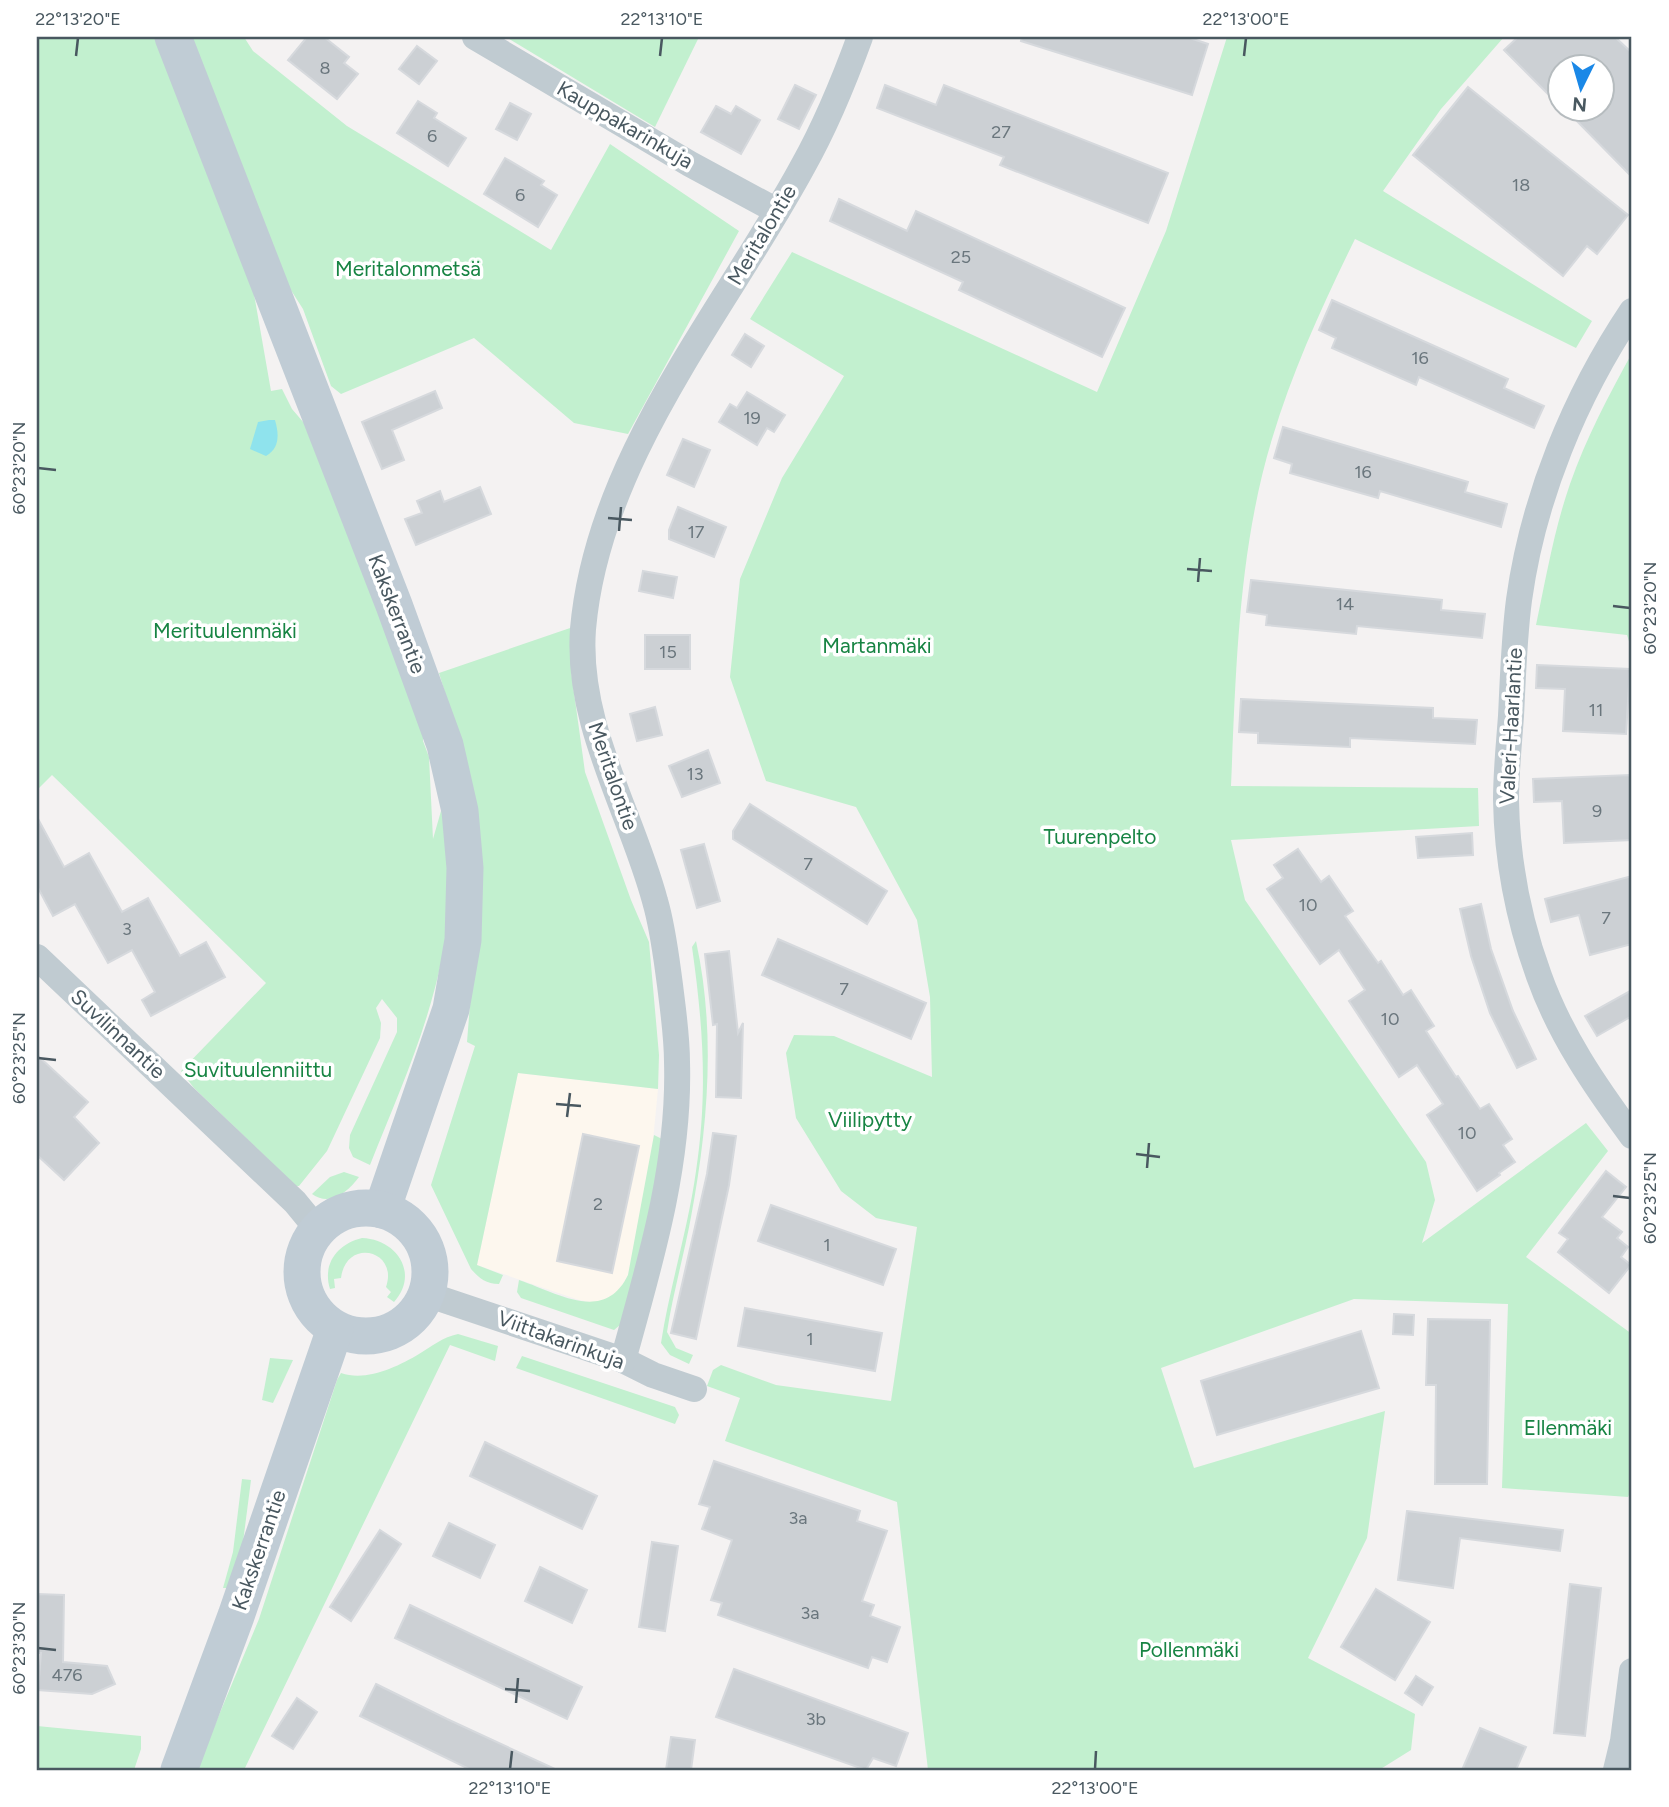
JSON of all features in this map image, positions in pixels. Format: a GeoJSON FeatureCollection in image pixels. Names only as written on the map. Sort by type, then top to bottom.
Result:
{"type":"FeatureCollection","features":[{"type":"Feature","properties":{"kind":"street","name":"Kakskerrantie"},"geometry":{"type":"LineString","coordinates":[[173,37],[394,605],[445,745],[460,811],[465,868],[463,940],[451,1009],[382,1210]]}},
{"type":"Feature","properties":{"kind":"street","name":"Kauppakarinkuja"},"geometry":{"type":"LineString","coordinates":[[475,37],[679,157],[777,211]]}},
{"type":"Feature","properties":{"kind":"street","name":"Meritalontie"},"geometry":{"type":"LineString","coordinates":[[623,1360],[653,1253],[670,1164],[677,1063],[665,944],[656,902],[598,742],[589,704],[583,633],[587,602],[608,520],[640,443],[662,399],[804,164],[828,116],[860,37]]}},
{"type":"Feature","properties":{"kind":"street","name":"Valeri-Haarlantie"},"geometry":{"type":"LineString","coordinates":[[1632,311],[1608,346],[1581,402],[1540,503],[1519,600],[1506,800],[1513,874],[1527,940],[1540,978],[1572,1047],[1595,1085],[1632,1136]]}},
{"type":"Feature","properties":{"kind":"street","name":"Suvilinnantie"},"geometry":{"type":"LineString","coordinates":[[37,957],[295,1202],[318,1230]]}},
{"type":"Feature","properties":{"kind":"street"},"geometry":{"type":"LineString","coordinates":[[351,1209],[382,1210],[396,1216],[419,1236],[427,1251],[430,1281],[426,1294],[418,1310],[394,1330],[365,1336],[335,1329],[323,1320],[306,1295],[302,1264],[306,1249],[318,1230],[336,1215],[351,1209]]}},
{"type":"Feature","properties":{"kind":"street","name":"Viittakarinkuja"},"geometry":{"type":"LineString","coordinates":[[426,1294],[623,1360],[653,1375],[694,1389]]}},
{"type":"Feature","properties":{"kind":"street","name":"Kakskerrantie"},"geometry":{"type":"LineString","coordinates":[[179,1770],[236,1616],[335,1329]]}},
{"type":"Feature","properties":{"kind":"street"},"geometry":{"type":"LineString","coordinates":[[1616,1770],[1623,1741],[1632,1671]]}},
{"type":"Feature","properties":{"kind":"shaded area"},"geometry":{"type":"Polygon","coordinates":[[[518,1073],[658,1089],[652,1151],[628,1275],[621,1288],[609,1299],[594,1303],[579,1300],[477,1265],[518,1073]]]}},
{"type":"Feature","properties":{"kind":"green space","name":"Merituulenmäki"},"geometry":{"type":"Polygon","coordinates":[[[37,37],[155,37],[254,294],[271,391],[282,389],[292,409],[304,423],[423,726],[423,741],[429,757],[433,839],[445,797],[450,881],[447,929],[432,998],[410,1066],[370,1165],[353,1157],[349,1148],[350,1135],[397,1032],[397,1018],[382,999],[376,1008],[381,1023],[380,1038],[327,1151],[299,1186],[194,1088],[181,1071],[266,983],[52,775],[37,790],[37,37]]]}},
{"type":"Feature","properties":{"kind":"green space","name":"Meritalonmetsä"},"geometry":{"type":"Polygon","coordinates":[[[187,37],[244,37],[253,51],[347,126],[551,250],[610,144],[739,231],[628,434],[574,423],[474,338],[341,394],[331,386],[303,309],[278,270],[187,37]]]}},
{"type":"Feature","properties":{"kind":"green space"},"geometry":{"type":"Polygon","coordinates":[[[506,37],[699,37],[655,127],[506,37]]]}},
{"type":"Feature","properties":{"kind":"green space"},"geometry":{"type":"Polygon","coordinates":[[[1227,37],[1504,37],[1441,109],[1383,191],[1592,321],[1576,348],[1355,239],[1299,362],[1280,413],[1261,481],[1245,568],[1231,786],[1478,788],[1479,826],[1231,840],[1245,900],[1426,1162],[1435,1200],[1422,1243],[1586,1123],[1608,1151],[1526,1257],[1632,1334],[1632,1489],[1628,1497],[1502,1488],[1508,1304],[1354,1299],[1161,1368],[1194,1468],[1385,1411],[1367,1538],[1308,1658],[1415,1714],[1411,1750],[1379,1770],[928,1770],[897,1502],[725,1441],[740,1398],[707,1386],[713,1370],[721,1365],[776,1385],[891,1401],[917,1227],[876,1218],[841,1191],[796,1118],[786,1053],[794,1035],[834,1036],[932,1077],[930,997],[917,920],[856,807],[766,781],[730,677],[740,579],[782,478],[844,376],[750,319],[792,252],[1097,392],[1166,231],[1227,37]]]}},
{"type":"Feature","properties":{"kind":"green space"},"geometry":{"type":"Polygon","coordinates":[[[1632,353],[1632,651],[1627,635],[1536,625],[1555,536],[1576,467],[1606,401],[1632,353]]]}},
{"type":"Feature","properties":{"kind":"green space"},"geometry":{"type":"Polygon","coordinates":[[[573,627],[571,671],[585,772],[649,942],[659,1055],[658,1089],[518,1073],[477,1265],[503,1275],[499,1284],[494,1284],[483,1280],[471,1269],[431,1185],[475,1046],[467,1042],[475,942],[465,759],[439,673],[573,627]]]}},
{"type":"Feature","properties":{"kind":"green space"},"geometry":{"type":"Polygon","coordinates":[[[696,941],[708,1044],[705,1114],[697,1183],[667,1332],[676,1348],[693,1355],[689,1364],[670,1355],[661,1343],[693,1193],[700,1142],[703,1059],[692,947],[696,941]]]}},
{"type":"Feature","properties":{"kind":"green space"},"geometry":{"type":"Polygon","coordinates":[[[654,1135],[662,1139],[659,1162],[630,1304],[620,1325],[614,1330],[521,1298],[517,1292],[519,1280],[579,1301],[593,1302],[618,1290],[628,1275],[654,1135]]]}},
{"type":"Feature","properties":{"kind":"green space"},"geometry":{"type":"Polygon","coordinates":[[[344,1172],[359,1177],[350,1188],[332,1198],[319,1198],[312,1194],[330,1177],[344,1172]]]}},
{"type":"Feature","properties":{"kind":"green space"},"geometry":{"type":"Polygon","coordinates":[[[362,1238],[385,1244],[400,1260],[405,1280],[394,1302],[387,1297],[391,1292],[386,1287],[388,1274],[385,1264],[370,1253],[352,1257],[345,1265],[341,1278],[334,1279],[335,1288],[330,1289],[328,1271],[334,1256],[346,1245],[362,1238]]]}},
{"type":"Feature","properties":{"kind":"green space"},"geometry":{"type":"Polygon","coordinates":[[[458,1334],[498,1346],[495,1361],[450,1345],[244,1770],[196,1770],[259,1619],[341,1373],[361,1376],[381,1372],[458,1334]]]}},
{"type":"Feature","properties":{"kind":"green space"},"geometry":{"type":"Polygon","coordinates":[[[522,1356],[675,1407],[679,1415],[675,1424],[516,1368],[522,1356]]]}},
{"type":"Feature","properties":{"kind":"green space"},"geometry":{"type":"Polygon","coordinates":[[[270,1358],[293,1360],[273,1403],[262,1400],[270,1358]]]}},
{"type":"Feature","properties":{"kind":"green space"},"geometry":{"type":"Polygon","coordinates":[[[242,1479],[251,1480],[242,1550],[234,1588],[223,1588],[233,1552],[242,1479]]]}},
{"type":"Feature","properties":{"kind":"green space"},"geometry":{"type":"Polygon","coordinates":[[[37,1726],[141,1736],[141,1749],[134,1770],[37,1770],[37,1726]]]}},
{"type":"Feature","properties":{"kind":"water"},"geometry":{"type":"Polygon","coordinates":[[[275,420],[277,440],[274,449],[266,456],[250,449],[258,422],[275,420]]]}},
{"type":"Feature","properties":{"kind":"building"},"geometry":{"type":"Polygon","coordinates":[[[307,37],[324,37],[349,57],[344,63],[358,74],[337,99],[288,60],[307,37]]]}},
{"type":"Feature","properties":{"kind":"building"},"geometry":{"type":"Polygon","coordinates":[[[1022,37],[1187,37],[1208,44],[1192,95],[1021,41],[1022,37]]]}},
{"type":"Feature","properties":{"kind":"building"},"geometry":{"type":"Polygon","coordinates":[[[1518,37],[1615,37],[1632,53],[1632,177],[1578,122],[1616,122],[1616,52],[1546,52],[1546,92],[1504,50],[1518,37]]]}},
{"type":"Feature","properties":{"kind":"building"},"geometry":{"type":"Polygon","coordinates":[[[417,46],[437,61],[419,84],[399,69],[417,46]]]}},
{"type":"Feature","properties":{"kind":"building"},"geometry":{"type":"Polygon","coordinates":[[[795,85],[816,95],[799,129],[778,119],[795,85]]]}},
{"type":"Feature","properties":{"kind":"building"},"geometry":{"type":"Polygon","coordinates":[[[885,85],[936,105],[944,85],[1168,173],[1148,223],[1000,165],[1004,157],[877,108],[885,85]]]}},
{"type":"Feature","properties":{"kind":"building"},"geometry":{"type":"Polygon","coordinates":[[[1468,87],[1628,215],[1597,254],[1587,246],[1563,276],[1413,155],[1468,87]]]}},
{"type":"Feature","properties":{"kind":"building"},"geometry":{"type":"Polygon","coordinates":[[[418,101],[437,113],[434,118],[466,138],[448,166],[397,133],[418,101]]]}},
{"type":"Feature","properties":{"kind":"building"},"geometry":{"type":"Polygon","coordinates":[[[510,103],[531,114],[517,140],[496,129],[510,103]]]}},
{"type":"Feature","properties":{"kind":"building"},"geometry":{"type":"Polygon","coordinates":[[[716,106],[731,114],[736,106],[760,120],[741,154],[701,132],[716,106]]]}},
{"type":"Feature","properties":{"kind":"building"},"geometry":{"type":"Polygon","coordinates":[[[505,158],[544,181],[541,185],[557,195],[538,227],[484,194],[505,158]]]}},
{"type":"Feature","properties":{"kind":"building"},"geometry":{"type":"Polygon","coordinates":[[[839,199],[907,231],[916,211],[1125,308],[1102,357],[959,290],[963,282],[830,221],[839,199]]]}},
{"type":"Feature","properties":{"kind":"building"},"geometry":{"type":"Polygon","coordinates":[[[1332,300],[1508,379],[1504,388],[1544,406],[1534,428],[1419,377],[1416,385],[1332,348],[1336,338],[1319,330],[1332,300]]]}},
{"type":"Feature","properties":{"kind":"building"},"geometry":{"type":"Polygon","coordinates":[[[745,334],[764,346],[751,367],[732,355],[745,334]]]}},
{"type":"Feature","properties":{"kind":"building"},"geometry":{"type":"Polygon","coordinates":[[[435,391],[442,408],[392,430],[404,460],[382,469],[362,422],[435,391]]]}},
{"type":"Feature","properties":{"kind":"building"},"geometry":{"type":"Polygon","coordinates":[[[747,392],[785,415],[774,432],[767,428],[757,445],[719,422],[730,404],[737,408],[747,392]]]}},
{"type":"Feature","properties":{"kind":"building"},"geometry":{"type":"Polygon","coordinates":[[[1283,427],[1468,482],[1465,492],[1507,504],[1501,527],[1380,491],[1378,498],[1290,473],[1292,464],[1274,458],[1283,427]]]}},
{"type":"Feature","properties":{"kind":"building"},"geometry":{"type":"Polygon","coordinates":[[[683,439],[710,450],[694,487],[667,475],[683,439]]]}},
{"type":"Feature","properties":{"kind":"building"},"geometry":{"type":"Polygon","coordinates":[[[480,487],[491,514],[416,545],[405,519],[422,513],[417,501],[440,491],[444,502],[480,487]]]}},
{"type":"Feature","properties":{"kind":"building"},"geometry":{"type":"Polygon","coordinates":[[[678,507],[726,527],[714,557],[669,539],[669,530],[678,507]]]}},
{"type":"Feature","properties":{"kind":"building"},"geometry":{"type":"Polygon","coordinates":[[[643,571],[677,577],[673,598],[639,591],[643,571]]]}},
{"type":"Feature","properties":{"kind":"building"},"geometry":{"type":"Polygon","coordinates":[[[1251,580],[1442,600],[1441,610],[1485,614],[1482,638],[1357,626],[1356,634],[1266,625],[1267,615],[1247,612],[1251,580]]]}},
{"type":"Feature","properties":{"kind":"building"},"geometry":{"type":"Polygon","coordinates":[[[645,635],[690,635],[690,669],[645,669],[645,635]]]}},
{"type":"Feature","properties":{"kind":"building"},"geometry":{"type":"Polygon","coordinates":[[[1537,665],[1630,669],[1626,734],[1563,731],[1565,689],[1536,688],[1537,665]]]}},
{"type":"Feature","properties":{"kind":"building"},"geometry":{"type":"Polygon","coordinates":[[[1241,699],[1433,708],[1433,718],[1477,720],[1475,744],[1350,738],[1350,747],[1258,743],[1258,733],[1239,732],[1241,699]]]}},
{"type":"Feature","properties":{"kind":"building"},"geometry":{"type":"Polygon","coordinates":[[[655,707],[662,735],[637,741],[630,714],[655,707]]]}},
{"type":"Feature","properties":{"kind":"building"},"geometry":{"type":"Polygon","coordinates":[[[708,750],[720,783],[682,797],[669,766],[708,750]]]}},
{"type":"Feature","properties":{"kind":"building"},"geometry":{"type":"Polygon","coordinates":[[[1630,775],[1632,840],[1564,843],[1562,801],[1534,802],[1533,779],[1630,775]]]}},
{"type":"Feature","properties":{"kind":"building"},"geometry":{"type":"Polygon","coordinates":[[[750,804],[887,891],[867,924],[733,839],[733,831],[750,804]]]}},
{"type":"Feature","properties":{"kind":"building"},"geometry":{"type":"Polygon","coordinates":[[[37,817],[64,867],[89,853],[122,912],[148,898],[180,956],[206,942],[225,977],[151,1016],[142,1000],[155,992],[132,950],[108,963],[75,904],[53,916],[37,886],[37,817]]]}},
{"type":"Feature","properties":{"kind":"building"},"geometry":{"type":"Polygon","coordinates":[[[1472,833],[1473,855],[1418,858],[1416,837],[1472,833]]]}},
{"type":"Feature","properties":{"kind":"building"},"geometry":{"type":"Polygon","coordinates":[[[704,844],[720,901],[697,908],[681,850],[704,844]]]}},
{"type":"Feature","properties":{"kind":"building"},"geometry":{"type":"Polygon","coordinates":[[[1298,849],[1321,882],[1329,876],[1353,911],[1345,916],[1378,963],[1381,961],[1403,995],[1411,990],[1434,1026],[1426,1031],[1456,1077],[1458,1076],[1480,1109],[1489,1104],[1512,1139],[1503,1145],[1515,1162],[1477,1191],[1427,1115],[1443,1104],[1417,1065],[1399,1077],[1349,1001],[1365,990],[1339,950],[1320,964],[1267,889],[1283,878],[1274,865],[1298,849]]]}},
{"type":"Feature","properties":{"kind":"building"},"geometry":{"type":"Polygon","coordinates":[[[1632,876],[1632,944],[1590,955],[1579,915],[1551,922],[1545,899],[1632,876]]]}},
{"type":"Feature","properties":{"kind":"building"},"geometry":{"type":"Polygon","coordinates":[[[1481,904],[1491,949],[1513,1011],[1536,1059],[1517,1068],[1490,1013],[1471,956],[1460,909],[1481,904]]]}},
{"type":"Feature","properties":{"kind":"building"},"geometry":{"type":"Polygon","coordinates":[[[778,939],[926,1003],[911,1039],[762,975],[778,939]]]}},
{"type":"Feature","properties":{"kind":"building"},"geometry":{"type":"Polygon","coordinates":[[[729,951],[738,1033],[743,1023],[741,1098],[716,1097],[717,1024],[713,1025],[705,954],[729,951]]]}},
{"type":"Feature","properties":{"kind":"building"},"geometry":{"type":"Polygon","coordinates":[[[1632,990],[1632,1016],[1597,1036],[1585,1016],[1632,990]]]}},
{"type":"Feature","properties":{"kind":"building"},"geometry":{"type":"Polygon","coordinates":[[[37,1055],[88,1102],[74,1117],[99,1143],[64,1180],[37,1155],[37,1055]]]}},
{"type":"Feature","properties":{"kind":"building"},"geometry":{"type":"Polygon","coordinates":[[[713,1133],[736,1136],[729,1185],[696,1339],[671,1333],[707,1174],[713,1133]]]}},
{"type":"Feature","properties":{"kind":"building"},"geometry":{"type":"Polygon","coordinates":[[[583,1134],[639,1146],[612,1273],[557,1261],[583,1134]]]}},
{"type":"Feature","properties":{"kind":"building"},"geometry":{"type":"Polygon","coordinates":[[[1606,1171],[1626,1187],[1602,1217],[1622,1232],[1617,1238],[1628,1247],[1621,1257],[1631,1265],[1609,1293],[1558,1252],[1568,1239],[1559,1233],[1606,1171]]]}},
{"type":"Feature","properties":{"kind":"building"},"geometry":{"type":"Polygon","coordinates":[[[771,1205],[896,1249],[883,1285],[758,1241],[771,1205]]]}},
{"type":"Feature","properties":{"kind":"building"},"geometry":{"type":"Polygon","coordinates":[[[745,1308],[882,1333],[875,1371],[738,1346],[745,1308]]]}},
{"type":"Feature","properties":{"kind":"building"},"geometry":{"type":"Polygon","coordinates":[[[1394,1314],[1414,1315],[1413,1335],[1393,1334],[1394,1314]]]}},
{"type":"Feature","properties":{"kind":"building"},"geometry":{"type":"Polygon","coordinates":[[[1428,1319],[1490,1320],[1487,1484],[1435,1484],[1436,1385],[1426,1385],[1428,1319]]]}},
{"type":"Feature","properties":{"kind":"building"},"geometry":{"type":"Polygon","coordinates":[[[1361,1331],[1379,1388],[1217,1435],[1201,1381],[1361,1331]]]}},
{"type":"Feature","properties":{"kind":"building"},"geometry":{"type":"Polygon","coordinates":[[[485,1442],[597,1496],[582,1529],[470,1476],[485,1442]]]}},
{"type":"Feature","properties":{"kind":"building"},"geometry":{"type":"Polygon","coordinates":[[[714,1461],[860,1511],[857,1521],[887,1531],[862,1601],[874,1605],[870,1616],[900,1627],[887,1662],[872,1657],[868,1668],[718,1615],[722,1603],[711,1600],[732,1540],[702,1529],[710,1507],[699,1504],[714,1461]]]}},
{"type":"Feature","properties":{"kind":"building"},"geometry":{"type":"Polygon","coordinates":[[[1407,1511],[1563,1530],[1560,1551],[1460,1538],[1453,1588],[1398,1580],[1407,1511]]]}},
{"type":"Feature","properties":{"kind":"building"},"geometry":{"type":"Polygon","coordinates":[[[449,1523],[495,1545],[480,1578],[433,1556],[449,1523]]]}},
{"type":"Feature","properties":{"kind":"building"},"geometry":{"type":"Polygon","coordinates":[[[380,1530],[401,1544],[351,1621],[330,1607],[380,1530]]]}},
{"type":"Feature","properties":{"kind":"building"},"geometry":{"type":"Polygon","coordinates":[[[652,1542],[678,1546],[665,1631],[639,1627],[652,1542]]]}},
{"type":"Feature","properties":{"kind":"building"},"geometry":{"type":"Polygon","coordinates":[[[540,1567],[587,1590],[572,1623],[525,1601],[540,1567]]]}},
{"type":"Feature","properties":{"kind":"building"},"geometry":{"type":"Polygon","coordinates":[[[1570,1584],[1601,1588],[1585,1736],[1554,1733],[1570,1584]]]}},
{"type":"Feature","properties":{"kind":"building"},"geometry":{"type":"Polygon","coordinates":[[[1376,1589],[1430,1622],[1395,1680],[1341,1647],[1376,1589]]]}},
{"type":"Feature","properties":{"kind":"building"},"geometry":{"type":"Polygon","coordinates":[[[37,1594],[64,1595],[63,1662],[107,1666],[115,1684],[92,1694],[38,1690],[41,1653],[37,1653],[37,1594]]]}},
{"type":"Feature","properties":{"kind":"building"},"geometry":{"type":"Polygon","coordinates":[[[410,1605],[582,1687],[567,1719],[395,1638],[410,1605]]]}},
{"type":"Feature","properties":{"kind":"building"},"geometry":{"type":"Polygon","coordinates":[[[734,1669],[908,1733],[896,1766],[873,1758],[866,1770],[716,1717],[734,1669]]]}},
{"type":"Feature","properties":{"kind":"building"},"geometry":{"type":"Polygon","coordinates":[[[1416,1676],[1433,1687],[1422,1705],[1405,1693],[1416,1676]]]}},
{"type":"Feature","properties":{"kind":"building"},"geometry":{"type":"Polygon","coordinates":[[[376,1684],[557,1770],[471,1770],[360,1716],[376,1684]]]}},
{"type":"Feature","properties":{"kind":"building"},"geometry":{"type":"Polygon","coordinates":[[[297,1698],[317,1712],[293,1749],[272,1736],[297,1698]]]}},
{"type":"Feature","properties":{"kind":"building"},"geometry":{"type":"Polygon","coordinates":[[[1480,1728],[1526,1747],[1516,1770],[1462,1770],[1480,1728]]]}},
{"type":"Feature","properties":{"kind":"building"},"geometry":{"type":"Polygon","coordinates":[[[671,1737],[695,1740],[691,1770],[666,1770],[671,1737]]]}},
{"type":"Feature","properties":{"kind":"park label","name":"Martanmäki"},"geometry":{"type":"Point","coordinates":[877,646]}},
{"type":"Feature","properties":{"kind":"park label","name":"Tuurenpelto"},"geometry":{"type":"Point","coordinates":[1100,837]}},
{"type":"Feature","properties":{"kind":"park label","name":"Suvituulenniittu"},"geometry":{"type":"Point","coordinates":[258,1070]}},
{"type":"Feature","properties":{"kind":"park label","name":"Viilipytty"},"geometry":{"type":"Point","coordinates":[870,1120]}},
{"type":"Feature","properties":{"kind":"park label","name":"Ellenmäki"},"geometry":{"type":"Point","coordinates":[1568,1428]}},
{"type":"Feature","properties":{"kind":"park label","name":"Pollenmäki"},"geometry":{"type":"Point","coordinates":[1189,1650]}}]}
